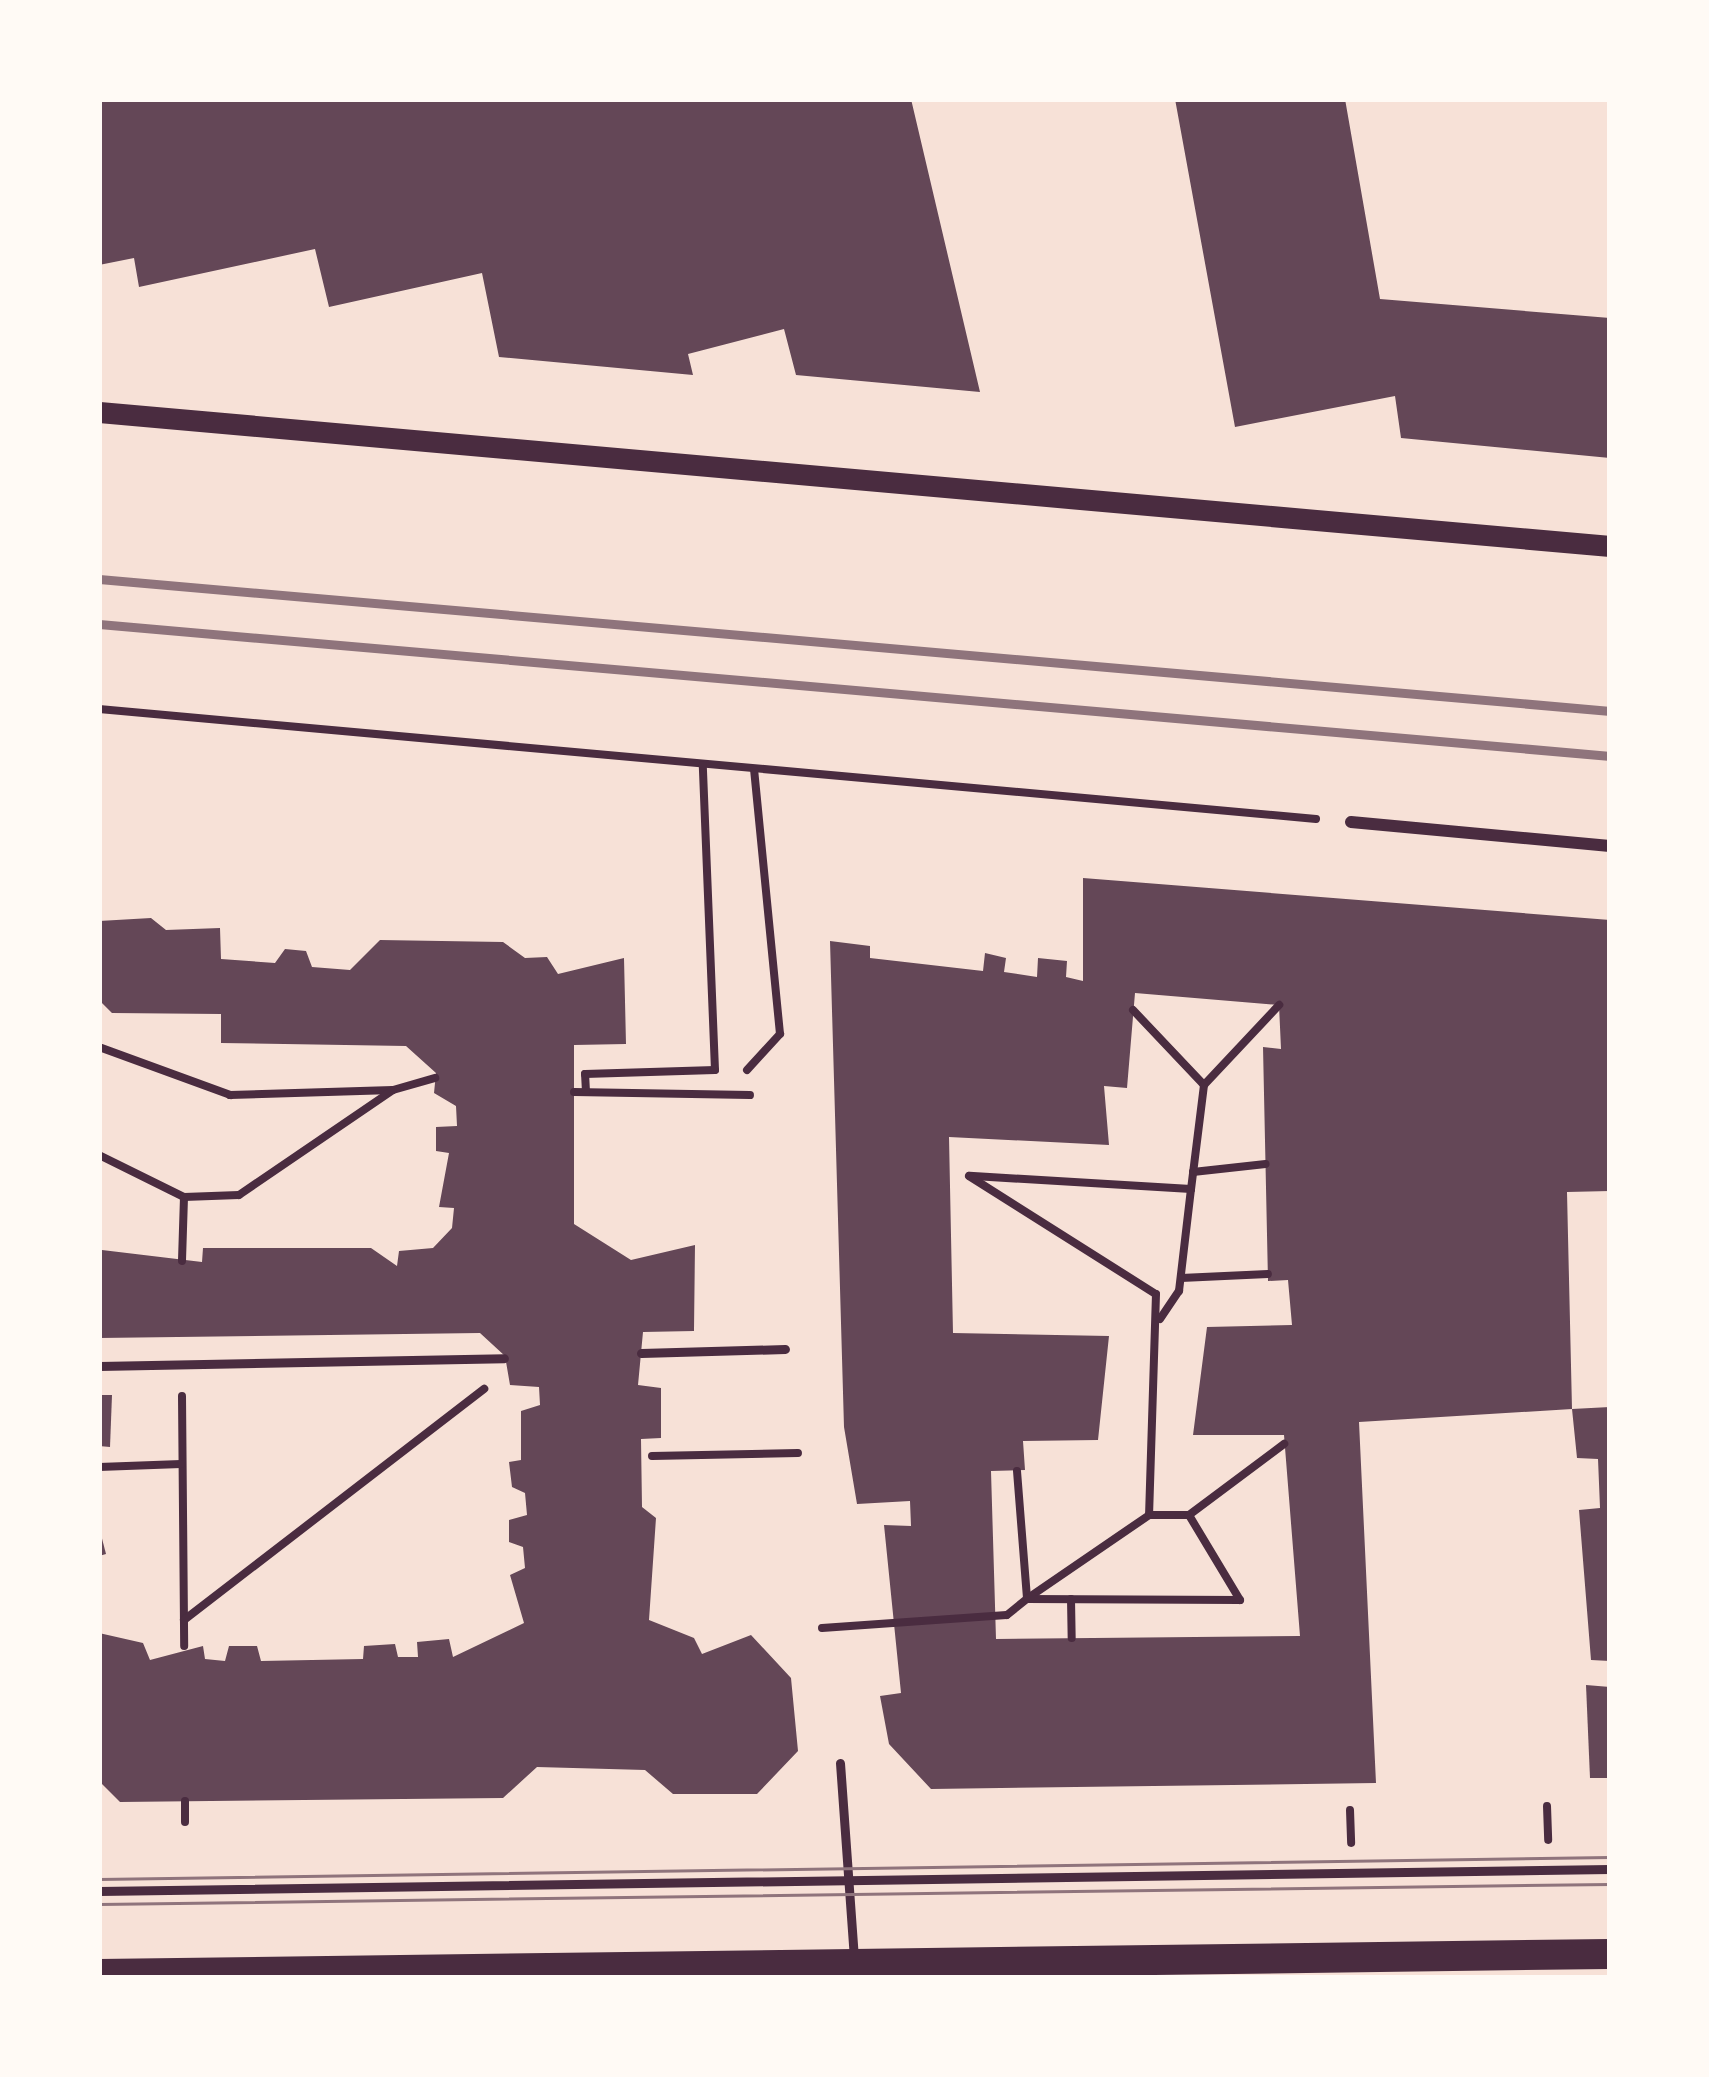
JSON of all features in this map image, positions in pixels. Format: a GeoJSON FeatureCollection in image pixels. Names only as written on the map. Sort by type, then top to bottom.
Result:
{"type":"FeatureCollection","features":[{"type":"Feature","properties":{"kind":"main road"},"geometry":{"type":"LineString","coordinates":[[99,1974],[1423,1969],[1610,1954]]}},
{"type":"Feature","properties":{"kind":"street"},"geometry":{"type":"LineString","coordinates":[[99,412],[1610,546]]}},
{"type":"Feature","properties":{"kind":"street"},"geometry":{"type":"LineString","coordinates":[[1352,823],[1610,846]]}},
{"type":"Feature","properties":{"kind":"lane"},"geometry":{"type":"LineString","coordinates":[[641,1353],[785,1349]]}},
{"type":"Feature","properties":{"kind":"lane"},"geometry":{"type":"LineString","coordinates":[[99,1366],[504,1358]]}},
{"type":"Feature","properties":{"kind":"lane"},"geometry":{"type":"LineString","coordinates":[[840,1763],[855,1970]]}},
{"type":"Feature","properties":{"kind":"lane"},"geometry":{"type":"LineString","coordinates":[[99,1891],[1610,1869]]}},
{"type":"Feature","properties":{"kind":"path"},"geometry":{"type":"LineString","coordinates":[[99,709],[1352,823]]}},
{"type":"Feature","properties":{"kind":"path"},"geometry":{"type":"LineString","coordinates":[[586,1093],[585,1074],[715,1070],[703,765]]}},
{"type":"Feature","properties":{"kind":"path"},"geometry":{"type":"LineString","coordinates":[[747,1070],[780,1034],[754,770]]}},
{"type":"Feature","properties":{"kind":"path"},"geometry":{"type":"LineString","coordinates":[[1159,1320],[1180,1278],[1204,1085],[1279,1005]]}},
{"type":"Feature","properties":{"kind":"path"},"geometry":{"type":"LineString","coordinates":[[1133,1010],[1204,1085]]}},
{"type":"Feature","properties":{"kind":"path"},"geometry":{"type":"LineString","coordinates":[[99,1047],[208,1092],[393,1090],[435,1078]]}},
{"type":"Feature","properties":{"kind":"path"},"geometry":{"type":"LineString","coordinates":[[99,1155],[184,1197],[239,1195],[393,1090]]}},
{"type":"Feature","properties":{"kind":"path"},"geometry":{"type":"LineString","coordinates":[[574,1092],[750,1095]]}},
{"type":"Feature","properties":{"kind":"path"},"geometry":{"type":"LineString","coordinates":[[1193,1172],[1265,1164]]}},
{"type":"Feature","properties":{"kind":"path"},"geometry":{"type":"LineString","coordinates":[[1149,1515],[1159,1320],[1156,1294],[969,1176],[1191,1189]]}},
{"type":"Feature","properties":{"kind":"path"},"geometry":{"type":"LineString","coordinates":[[182,1262],[184,1197]]}},
{"type":"Feature","properties":{"kind":"path"},"geometry":{"type":"LineString","coordinates":[[1180,1278],[1268,1274]]}},
{"type":"Feature","properties":{"kind":"path"},"geometry":{"type":"LineString","coordinates":[[184,1620],[476,1405],[489,1359]]}},
{"type":"Feature","properties":{"kind":"path"},"geometry":{"type":"LineString","coordinates":[[183,1364],[184,1646]]}},
{"type":"Feature","properties":{"kind":"path"},"geometry":{"type":"LineString","coordinates":[[822,1628],[1006,1615],[1149,1515],[1189,1515],[1284,1444]]}},
{"type":"Feature","properties":{"kind":"path"},"geometry":{"type":"LineString","coordinates":[[652,1456],[798,1453]]}},
{"type":"Feature","properties":{"kind":"path"},"geometry":{"type":"LineString","coordinates":[[99,1467],[181,1464]]}},
{"type":"Feature","properties":{"kind":"path"},"geometry":{"type":"LineString","coordinates":[[1017,1471],[1027,1599]]}},
{"type":"Feature","properties":{"kind":"path"},"geometry":{"type":"LineString","coordinates":[[1027,1599],[1240,1600],[1189,1515]]}},
{"type":"Feature","properties":{"kind":"path"},"geometry":{"type":"LineString","coordinates":[[1071,1599],[1072,1638]]}},
{"type":"Feature","properties":{"kind":"path"},"geometry":{"type":"LineString","coordinates":[[185,1801],[185,1822]]}},
{"type":"Feature","properties":{"kind":"path"},"geometry":{"type":"LineString","coordinates":[[1547,1805],[1548,1845]]}},
{"type":"Feature","properties":{"kind":"path"},"geometry":{"type":"LineString","coordinates":[[1350,1810],[1351,1844]]}},
{"type":"Feature","properties":{"kind":"building"},"geometry":{"type":"Polygon","coordinates":[[[99,99],[911,99],[980,392],[796,375],[784,329],[688,354],[693,375],[499,357],[482,273],[329,307],[315,249],[139,287],[134,258],[99,265],[99,99]]]}},
{"type":"Feature","properties":{"kind":"building"},"geometry":{"type":"Polygon","coordinates":[[[1175,99],[1345,99],[1380,299],[1610,318],[1610,458],[1401,438],[1395,396],[1235,427],[1175,99]]]}},
{"type":"Feature","properties":{"kind":"building"},"geometry":{"type":"Polygon","coordinates":[[[1083,878],[1610,920],[1610,1191],[1567,1192],[1572,1409],[1359,1422],[1376,1783],[931,1789],[889,1744],[880,1696],[901,1693],[884,1525],[911,1526],[910,1501],[857,1504],[844,1427],[830,941],[870,946],[870,958],[983,971],[985,953],[1006,958],[1004,972],[1037,977],[1038,958],[1067,961],[1066,977],[1083,981],[1083,878]],[[1135,993],[1127,1088],[1104,1086],[1109,1145],[949,1137],[953,1333],[1109,1336],[1098,1440],[1023,1441],[1025,1470],[991,1471],[996,1639],[1300,1636],[1284,1435],[1193,1435],[1207,1327],[1292,1325],[1288,1280],[1268,1281],[1263,1047],[1281,1049],[1279,1005],[1135,993]]]}},
{"type":"Feature","properties":{"kind":"building"},"geometry":{"type":"Polygon","coordinates":[[[151,918],[166,930],[220,928],[221,959],[275,963],[285,949],[306,951],[312,967],[350,970],[380,940],[503,942],[525,958],[547,957],[558,974],[624,958],[626,1044],[574,1045],[574,1224],[631,1260],[695,1245],[694,1331],[643,1332],[638,1385],[661,1388],[661,1438],[641,1439],[642,1507],[656,1518],[649,1620],[694,1638],[702,1654],[751,1635],[791,1678],[798,1751],[757,1794],[673,1794],[645,1770],[537,1767],[503,1798],[120,1802],[99,1781],[99,1633],[143,1643],[150,1660],[203,1646],[205,1659],[225,1661],[229,1646],[257,1646],[261,1661],[363,1659],[364,1646],[395,1644],[398,1657],[418,1657],[417,1642],[449,1639],[453,1657],[524,1623],[510,1575],[525,1568],[523,1547],[509,1542],[509,1520],[527,1515],[525,1493],[512,1487],[509,1462],[521,1460],[521,1411],[540,1405],[539,1387],[510,1385],[505,1356],[480,1333],[99,1338],[102,1250],[202,1262],[203,1248],[371,1248],[397,1266],[399,1251],[433,1248],[452,1228],[454,1208],[439,1207],[449,1153],[436,1151],[436,1127],[457,1126],[456,1106],[434,1093],[436,1073],[406,1046],[221,1043],[221,1014],[112,1013],[99,1000],[99,921],[151,918]]]}},
{"type":"Feature","properties":{"kind":"building"},"geometry":{"type":"Polygon","coordinates":[[[99,1395],[112,1395],[110,1447],[99,1446],[99,1395]]]}},
{"type":"Feature","properties":{"kind":"building"},"geometry":{"type":"Polygon","coordinates":[[[1610,1407],[1610,1661],[1591,1660],[1579,1510],[1600,1508],[1598,1459],[1577,1458],[1572,1409],[1610,1407]]]}},
{"type":"Feature","properties":{"kind":"building"},"geometry":{"type":"Polygon","coordinates":[[[99,1527],[106,1554],[99,1556],[99,1527]]]}},
{"type":"Feature","properties":{"kind":"building"},"geometry":{"type":"Polygon","coordinates":[[[1586,1685],[1610,1687],[1610,1778],[1590,1778],[1586,1685]]]}},
{"type":"Feature","properties":{"kind":"tram line"},"geometry":{"type":"LineString","coordinates":[[99,1879],[1610,1857]]}},
{"type":"Feature","properties":{"kind":"tram line"},"geometry":{"type":"LineString","coordinates":[[99,1904],[1610,1884]]}},
{"type":"Feature","properties":{"kind":"railway"},"geometry":{"type":"LineString","coordinates":[[99,579],[1610,711]]}},
{"type":"Feature","properties":{"kind":"railway"},"geometry":{"type":"LineString","coordinates":[[99,624],[1610,756]]}}]}
